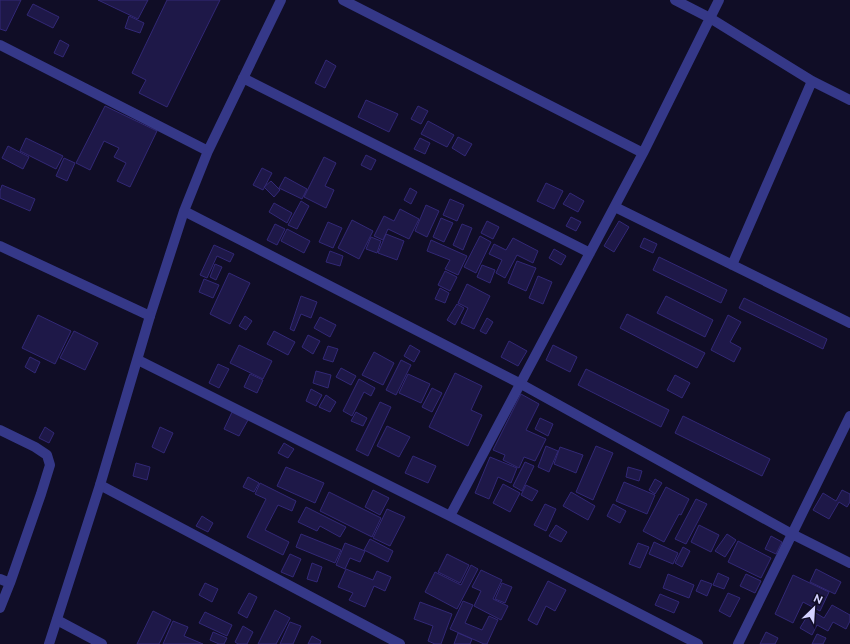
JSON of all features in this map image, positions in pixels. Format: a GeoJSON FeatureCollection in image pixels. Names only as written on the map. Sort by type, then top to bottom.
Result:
{"type":"FeatureCollection","features":[{"type":"Feature","properties":{"kind":"street"},"geometry":{"type":"LineString","coordinates":[[49,644],[100,485],[150,316],[184,211],[208,151],[281,0]]}},
{"type":"Feature","properties":{"kind":"street"},"geometry":{"type":"LineString","coordinates":[[343,0],[644,153]]}},
{"type":"Feature","properties":{"kind":"street"},"geometry":{"type":"LineString","coordinates":[[675,0],[710,18],[812,81],[850,100]]}},
{"type":"Feature","properties":{"kind":"street"},"geometry":{"type":"LineString","coordinates":[[450,516],[644,153],[719,0]]}},
{"type":"Feature","properties":{"kind":"street"},"geometry":{"type":"LineString","coordinates":[[0,45],[208,151]]}},
{"type":"Feature","properties":{"kind":"street"},"geometry":{"type":"LineString","coordinates":[[243,78],[590,253]]}},
{"type":"Feature","properties":{"kind":"street"},"geometry":{"type":"LineString","coordinates":[[732,265],[812,81]]}},
{"type":"Feature","properties":{"kind":"street"},"geometry":{"type":"LineString","coordinates":[[615,207],[850,323]]}},
{"type":"Feature","properties":{"kind":"street"},"geometry":{"type":"LineString","coordinates":[[184,211],[521,384],[792,534],[850,563]]}},
{"type":"Feature","properties":{"kind":"street"},"geometry":{"type":"LineString","coordinates":[[0,246],[150,316]]}},
{"type":"Feature","properties":{"kind":"street"},"geometry":{"type":"LineString","coordinates":[[138,360],[450,516],[698,644]]}},
{"type":"Feature","properties":{"kind":"street"},"geometry":{"type":"LineString","coordinates":[[738,644],[850,416]]}},
{"type":"Feature","properties":{"kind":"street"},"geometry":{"type":"LineString","coordinates":[[0,430],[36,447],[47,455],[50,464],[10,584],[0,608]]}},
{"type":"Feature","properties":{"kind":"street"},"geometry":{"type":"LineString","coordinates":[[100,485],[400,644]]}},
{"type":"Feature","properties":{"kind":"street"},"geometry":{"type":"LineString","coordinates":[[0,579],[10,584]]}},
{"type":"Feature","properties":{"kind":"street"},"geometry":{"type":"LineString","coordinates":[[56,620],[102,644]]}},
{"type":"Feature","properties":{"kind":"building"},"geometry":{"type":"Polygon","coordinates":[[[0,0],[21,0],[6,31],[0,29],[0,0]]]}},
{"type":"Feature","properties":{"kind":"building"},"geometry":{"type":"Polygon","coordinates":[[[98,0],[148,0],[138,19],[98,0]]]}},
{"type":"Feature","properties":{"kind":"building"},"geometry":{"type":"Polygon","coordinates":[[[167,0],[220,0],[167,107],[139,93],[146,80],[132,73],[167,0]]]}},
{"type":"Feature","properties":{"kind":"building"},"geometry":{"type":"Polygon","coordinates":[[[33,4],[59,17],[53,28],[27,15],[33,4]]]}},
{"type":"Feature","properties":{"kind":"building"},"geometry":{"type":"Polygon","coordinates":[[[129,16],[144,23],[140,33],[125,28],[129,16]]]}},
{"type":"Feature","properties":{"kind":"building"},"geometry":{"type":"Polygon","coordinates":[[[60,40],[69,45],[63,57],[54,53],[60,40]]]}},
{"type":"Feature","properties":{"kind":"building"},"geometry":{"type":"Polygon","coordinates":[[[326,60],[336,66],[325,88],[315,83],[326,60]]]}},
{"type":"Feature","properties":{"kind":"building"},"geometry":{"type":"Polygon","coordinates":[[[366,100],[398,114],[389,132],[358,117],[366,100]]]}},
{"type":"Feature","properties":{"kind":"building"},"geometry":{"type":"Polygon","coordinates":[[[105,106],[157,131],[130,187],[117,181],[126,163],[114,157],[119,148],[104,141],[90,170],[76,163],[105,106]]]}},
{"type":"Feature","properties":{"kind":"building"},"geometry":{"type":"Polygon","coordinates":[[[418,106],[428,111],[421,124],[411,119],[418,106]]]}},
{"type":"Feature","properties":{"kind":"building"},"geometry":{"type":"Polygon","coordinates":[[[428,121],[454,135],[447,147],[421,134],[428,121]]]}},
{"type":"Feature","properties":{"kind":"building"},"geometry":{"type":"Polygon","coordinates":[[[458,137],[472,144],[465,156],[452,148],[458,137]]]}},
{"type":"Feature","properties":{"kind":"building"},"geometry":{"type":"Polygon","coordinates":[[[26,138],[63,156],[56,169],[20,151],[26,138]]]}},
{"type":"Feature","properties":{"kind":"building"},"geometry":{"type":"Polygon","coordinates":[[[420,138],[430,143],[425,154],[414,149],[420,138]]]}},
{"type":"Feature","properties":{"kind":"building"},"geometry":{"type":"Polygon","coordinates":[[[8,146],[29,157],[23,169],[2,158],[8,146]]]}},
{"type":"Feature","properties":{"kind":"building"},"geometry":{"type":"Polygon","coordinates":[[[366,155],[376,160],[371,170],[361,165],[366,155]]]}},
{"type":"Feature","properties":{"kind":"building"},"geometry":{"type":"Polygon","coordinates":[[[324,157],[336,163],[325,186],[334,190],[326,208],[304,197],[324,157]]]}},
{"type":"Feature","properties":{"kind":"building"},"geometry":{"type":"Polygon","coordinates":[[[64,158],[75,163],[67,181],[56,176],[64,158]]]}},
{"type":"Feature","properties":{"kind":"building"},"geometry":{"type":"Polygon","coordinates":[[[262,168],[272,173],[263,190],[253,185],[262,168]]]}},
{"type":"Feature","properties":{"kind":"building"},"geometry":{"type":"Polygon","coordinates":[[[285,177],[307,189],[302,199],[279,188],[285,177]]]}},
{"type":"Feature","properties":{"kind":"building"},"geometry":{"type":"Polygon","coordinates":[[[271,181],[280,190],[274,197],[264,187],[271,181]]]}},
{"type":"Feature","properties":{"kind":"building"},"geometry":{"type":"Polygon","coordinates":[[[546,183],[563,191],[554,209],[537,201],[546,183]]]}},
{"type":"Feature","properties":{"kind":"building"},"geometry":{"type":"Polygon","coordinates":[[[2,185],[35,199],[30,211],[0,198],[2,185]]]}},
{"type":"Feature","properties":{"kind":"building"},"geometry":{"type":"Polygon","coordinates":[[[410,188],[417,192],[411,204],[404,200],[410,188]]]}},
{"type":"Feature","properties":{"kind":"building"},"geometry":{"type":"Polygon","coordinates":[[[570,193],[584,201],[578,212],[563,204],[570,193]]]}},
{"type":"Feature","properties":{"kind":"building"},"geometry":{"type":"Polygon","coordinates":[[[450,199],[464,205],[457,221],[443,215],[450,199]]]}},
{"type":"Feature","properties":{"kind":"building"},"geometry":{"type":"Polygon","coordinates":[[[301,201],[309,206],[297,229],[288,225],[301,201]]]}},
{"type":"Feature","properties":{"kind":"building"},"geometry":{"type":"Polygon","coordinates":[[[274,203],[292,213],[287,223],[269,212],[274,203]]]}},
{"type":"Feature","properties":{"kind":"building"},"geometry":{"type":"Polygon","coordinates":[[[426,205],[439,211],[427,237],[415,231],[426,205]]]}},
{"type":"Feature","properties":{"kind":"building"},"geometry":{"type":"Polygon","coordinates":[[[400,209],[419,219],[409,239],[388,229],[383,240],[374,236],[384,216],[394,221],[400,209]]]}},
{"type":"Feature","properties":{"kind":"building"},"geometry":{"type":"Polygon","coordinates":[[[571,217],[581,222],[576,231],[566,226],[571,217]]]}},
{"type":"Feature","properties":{"kind":"building"},"geometry":{"type":"Polygon","coordinates":[[[441,218],[453,223],[444,242],[433,237],[441,218]]]}},
{"type":"Feature","properties":{"kind":"building"},"geometry":{"type":"Polygon","coordinates":[[[352,220],[373,231],[359,259],[338,248],[352,220]]]}},
{"type":"Feature","properties":{"kind":"building"},"geometry":{"type":"Polygon","coordinates":[[[487,221],[499,227],[493,239],[481,233],[487,221]]]}},
{"type":"Feature","properties":{"kind":"building"},"geometry":{"type":"Polygon","coordinates":[[[619,221],[629,227],[614,252],[604,246],[619,221]]]}},
{"type":"Feature","properties":{"kind":"building"},"geometry":{"type":"Polygon","coordinates":[[[328,222],[342,228],[333,248],[319,242],[328,222]]]}},
{"type":"Feature","properties":{"kind":"building"},"geometry":{"type":"Polygon","coordinates":[[[275,224],[285,229],[277,245],[267,240],[275,224]]]}},
{"type":"Feature","properties":{"kind":"building"},"geometry":{"type":"Polygon","coordinates":[[[462,224],[472,228],[463,250],[453,245],[462,224]]]}},
{"type":"Feature","properties":{"kind":"building"},"geometry":{"type":"Polygon","coordinates":[[[287,229],[310,241],[304,253],[281,241],[287,229]]]}},
{"type":"Feature","properties":{"kind":"building"},"geometry":{"type":"Polygon","coordinates":[[[386,234],[404,241],[397,260],[378,253],[386,234]]]}},
{"type":"Feature","properties":{"kind":"building"},"geometry":{"type":"Polygon","coordinates":[[[480,236],[491,242],[476,273],[464,267],[480,236]]]}},
{"type":"Feature","properties":{"kind":"building"},"geometry":{"type":"Polygon","coordinates":[[[371,237],[381,241],[377,253],[366,249],[371,237]]]}},
{"type":"Feature","properties":{"kind":"building"},"geometry":{"type":"Polygon","coordinates":[[[513,238],[538,251],[533,263],[517,255],[505,278],[496,273],[502,260],[489,254],[494,244],[506,250],[513,238]]]}},
{"type":"Feature","properties":{"kind":"building"},"geometry":{"type":"Polygon","coordinates":[[[644,238],[657,244],[653,253],[640,247],[644,238]]]}},
{"type":"Feature","properties":{"kind":"building"},"geometry":{"type":"Polygon","coordinates":[[[431,240],[467,256],[458,275],[445,269],[450,260],[427,251],[431,240]]]}},
{"type":"Feature","properties":{"kind":"building"},"geometry":{"type":"Polygon","coordinates":[[[214,245],[234,254],[230,262],[217,256],[207,278],[200,275],[214,245]]]}},
{"type":"Feature","properties":{"kind":"building"},"geometry":{"type":"Polygon","coordinates":[[[554,249],[566,256],[561,265],[549,258],[554,249]]]}},
{"type":"Feature","properties":{"kind":"building"},"geometry":{"type":"Polygon","coordinates":[[[330,251],[343,256],[340,266],[326,262],[330,251]]]}},
{"type":"Feature","properties":{"kind":"building"},"geometry":{"type":"Polygon","coordinates":[[[659,257],[727,290],[721,303],[653,270],[659,257]]]}},
{"type":"Feature","properties":{"kind":"building"},"geometry":{"type":"Polygon","coordinates":[[[517,261],[536,268],[526,291],[508,283],[517,261]]]}},
{"type":"Feature","properties":{"kind":"building"},"geometry":{"type":"Polygon","coordinates":[[[215,264],[222,267],[216,280],[210,277],[215,264]]]}},
{"type":"Feature","properties":{"kind":"building"},"geometry":{"type":"Polygon","coordinates":[[[482,265],[495,270],[490,283],[477,277],[482,265]]]}},
{"type":"Feature","properties":{"kind":"building"},"geometry":{"type":"Polygon","coordinates":[[[445,271],[457,277],[450,291],[438,285],[445,271]]]}},
{"type":"Feature","properties":{"kind":"building"},"geometry":{"type":"Polygon","coordinates":[[[229,273],[250,283],[230,324],[210,314],[229,273]]]}},
{"type":"Feature","properties":{"kind":"building"},"geometry":{"type":"Polygon","coordinates":[[[538,276],[552,282],[543,304],[529,298],[538,276]]]}},
{"type":"Feature","properties":{"kind":"building"},"geometry":{"type":"Polygon","coordinates":[[[204,279],[219,285],[213,298],[199,292],[204,279]]]}},
{"type":"Feature","properties":{"kind":"building"},"geometry":{"type":"Polygon","coordinates":[[[467,284],[490,296],[474,329],[461,323],[468,308],[458,303],[467,284]]]}},
{"type":"Feature","properties":{"kind":"building"},"geometry":{"type":"Polygon","coordinates":[[[440,288],[449,293],[445,303],[435,299],[440,288]]]}},
{"type":"Feature","properties":{"kind":"building"},"geometry":{"type":"Polygon","coordinates":[[[301,296],[317,302],[311,318],[301,314],[294,331],[290,329],[301,296]]]}},
{"type":"Feature","properties":{"kind":"building"},"geometry":{"type":"Polygon","coordinates":[[[666,296],[713,320],[705,337],[657,313],[666,296]]]}},
{"type":"Feature","properties":{"kind":"building"},"geometry":{"type":"Polygon","coordinates":[[[744,298],[827,339],[823,349],[739,308],[744,298]]]}},
{"type":"Feature","properties":{"kind":"building"},"geometry":{"type":"Polygon","coordinates":[[[457,304],[464,308],[455,325],[447,320],[457,304]]]}},
{"type":"Feature","properties":{"kind":"building"},"geometry":{"type":"Polygon","coordinates":[[[627,314],[705,353],[697,368],[620,328],[627,314]]]}},
{"type":"Feature","properties":{"kind":"building"},"geometry":{"type":"Polygon","coordinates":[[[38,315],[71,331],[55,364],[22,348],[38,315]]]}},
{"type":"Feature","properties":{"kind":"building"},"geometry":{"type":"Polygon","coordinates":[[[728,315],[741,322],[730,342],[741,348],[734,362],[711,350],[728,315]]]}},
{"type":"Feature","properties":{"kind":"building"},"geometry":{"type":"Polygon","coordinates":[[[245,316],[252,321],[246,330],[239,326],[245,316]]]}},
{"type":"Feature","properties":{"kind":"building"},"geometry":{"type":"Polygon","coordinates":[[[320,317],[336,325],[330,337],[314,328],[320,317]]]}},
{"type":"Feature","properties":{"kind":"building"},"geometry":{"type":"Polygon","coordinates":[[[487,318],[493,322],[486,334],[480,331],[487,318]]]}},
{"type":"Feature","properties":{"kind":"building"},"geometry":{"type":"Polygon","coordinates":[[[74,331],[98,343],[85,370],[60,358],[74,331]]]}},
{"type":"Feature","properties":{"kind":"building"},"geometry":{"type":"Polygon","coordinates":[[[274,331],[295,342],[288,355],[267,344],[274,331]]]}},
{"type":"Feature","properties":{"kind":"building"},"geometry":{"type":"Polygon","coordinates":[[[308,335],[320,341],[313,354],[302,347],[308,335]]]}},
{"type":"Feature","properties":{"kind":"building"},"geometry":{"type":"Polygon","coordinates":[[[509,341],[527,351],[518,366],[501,357],[509,341]]]}},
{"type":"Feature","properties":{"kind":"building"},"geometry":{"type":"Polygon","coordinates":[[[239,345],[272,361],[263,379],[230,363],[239,345]]]}},
{"type":"Feature","properties":{"kind":"building"},"geometry":{"type":"Polygon","coordinates":[[[410,345],[420,351],[414,362],[404,356],[410,345]]]}},
{"type":"Feature","properties":{"kind":"building"},"geometry":{"type":"Polygon","coordinates":[[[553,345],[577,357],[570,372],[546,360],[553,345]]]}},
{"type":"Feature","properties":{"kind":"building"},"geometry":{"type":"Polygon","coordinates":[[[328,346],[338,349],[333,362],[323,359],[328,346]]]}},
{"type":"Feature","properties":{"kind":"building"},"geometry":{"type":"Polygon","coordinates":[[[374,352],[394,363],[383,385],[362,375],[374,352]]]}},
{"type":"Feature","properties":{"kind":"building"},"geometry":{"type":"Polygon","coordinates":[[[30,357],[40,362],[35,373],[25,367],[30,357]]]}},
{"type":"Feature","properties":{"kind":"building"},"geometry":{"type":"Polygon","coordinates":[[[401,360],[411,365],[396,395],[386,390],[401,360]]]}},
{"type":"Feature","properties":{"kind":"building"},"geometry":{"type":"Polygon","coordinates":[[[218,364],[229,369],[219,388],[209,383],[218,364]]]}},
{"type":"Feature","properties":{"kind":"building"},"geometry":{"type":"Polygon","coordinates":[[[341,368],[356,376],[351,385],[336,377],[341,368]]]}},
{"type":"Feature","properties":{"kind":"building"},"geometry":{"type":"Polygon","coordinates":[[[586,369],[669,410],[661,427],[578,385],[586,369]]]}},
{"type":"Feature","properties":{"kind":"building"},"geometry":{"type":"Polygon","coordinates":[[[316,371],[331,375],[328,388],[313,383],[316,371]]]}},
{"type":"Feature","properties":{"kind":"building"},"geometry":{"type":"Polygon","coordinates":[[[455,373],[482,386],[471,410],[482,415],[468,446],[429,427],[455,373]]]}},
{"type":"Feature","properties":{"kind":"building"},"geometry":{"type":"Polygon","coordinates":[[[250,374],[263,380],[257,393],[244,387],[250,374]]]}},
{"type":"Feature","properties":{"kind":"building"},"geometry":{"type":"Polygon","coordinates":[[[408,374],[430,384],[421,403],[399,393],[408,374]]]}},
{"type":"Feature","properties":{"kind":"building"},"geometry":{"type":"Polygon","coordinates":[[[675,375],[690,383],[682,398],[667,390],[675,375]]]}},
{"type":"Feature","properties":{"kind":"building"},"geometry":{"type":"Polygon","coordinates":[[[359,379],[375,388],[371,396],[364,392],[352,416],[343,411],[359,379]]]}},
{"type":"Feature","properties":{"kind":"building"},"geometry":{"type":"Polygon","coordinates":[[[432,388],[442,393],[432,412],[422,407],[432,388]]]}},
{"type":"Feature","properties":{"kind":"building"},"geometry":{"type":"Polygon","coordinates":[[[311,389],[322,395],[316,406],[306,401],[311,389]]]}},
{"type":"Feature","properties":{"kind":"building"},"geometry":{"type":"Polygon","coordinates":[[[521,394],[539,404],[526,430],[546,439],[535,461],[524,457],[519,468],[503,460],[505,455],[493,450],[521,394]]]}},
{"type":"Feature","properties":{"kind":"building"},"geometry":{"type":"Polygon","coordinates":[[[326,395],[336,402],[330,412],[319,407],[326,395]]]}},
{"type":"Feature","properties":{"kind":"building"},"geometry":{"type":"Polygon","coordinates":[[[380,402],[391,407],[368,456],[356,450],[380,402]]]}},
{"type":"Feature","properties":{"kind":"building"},"geometry":{"type":"Polygon","coordinates":[[[232,412],[248,420],[239,436],[224,429],[232,412]]]}},
{"type":"Feature","properties":{"kind":"building"},"geometry":{"type":"Polygon","coordinates":[[[356,412],[367,418],[363,426],[351,421],[356,412]]]}},
{"type":"Feature","properties":{"kind":"building"},"geometry":{"type":"Polygon","coordinates":[[[683,416],[770,459],[762,476],[675,433],[683,416]]]}},
{"type":"Feature","properties":{"kind":"building"},"geometry":{"type":"Polygon","coordinates":[[[540,418],[553,424],[548,436],[535,429],[540,418]]]}},
{"type":"Feature","properties":{"kind":"building"},"geometry":{"type":"Polygon","coordinates":[[[387,426],[410,437],[399,457],[377,446],[387,426]]]}},
{"type":"Feature","properties":{"kind":"building"},"geometry":{"type":"Polygon","coordinates":[[[45,427],[54,433],[49,443],[39,438],[45,427]]]}},
{"type":"Feature","properties":{"kind":"building"},"geometry":{"type":"Polygon","coordinates":[[[160,427],[173,433],[164,453],[152,447],[160,427]]]}},
{"type":"Feature","properties":{"kind":"building"},"geometry":{"type":"Polygon","coordinates":[[[284,443],[294,449],[288,458],[278,453],[284,443]]]}},
{"type":"Feature","properties":{"kind":"building"},"geometry":{"type":"Polygon","coordinates":[[[546,446],[558,451],[549,472],[538,467],[546,446]]]}},
{"type":"Feature","properties":{"kind":"building"},"geometry":{"type":"Polygon","coordinates":[[[596,446],[613,453],[593,500],[576,492],[596,446]]]}},
{"type":"Feature","properties":{"kind":"building"},"geometry":{"type":"Polygon","coordinates":[[[560,447],[583,455],[576,473],[554,464],[560,447]]]}},
{"type":"Feature","properties":{"kind":"building"},"geometry":{"type":"Polygon","coordinates":[[[413,456],[436,466],[428,483],[405,473],[413,456]]]}},
{"type":"Feature","properties":{"kind":"building"},"geometry":{"type":"Polygon","coordinates":[[[490,457],[517,468],[511,483],[498,477],[489,499],[475,493],[490,457]]]}},
{"type":"Feature","properties":{"kind":"building"},"geometry":{"type":"Polygon","coordinates":[[[525,462],[534,466],[522,491],[513,486],[525,462]]]}},
{"type":"Feature","properties":{"kind":"building"},"geometry":{"type":"Polygon","coordinates":[[[136,463],[150,467],[147,480],[133,476],[136,463]]]}},
{"type":"Feature","properties":{"kind":"building"},"geometry":{"type":"Polygon","coordinates":[[[286,467],[324,483],[315,503],[277,486],[286,467]]]}},
{"type":"Feature","properties":{"kind":"building"},"geometry":{"type":"Polygon","coordinates":[[[628,467],[642,471],[639,481],[626,477],[628,467]]]}},
{"type":"Feature","properties":{"kind":"building"},"geometry":{"type":"Polygon","coordinates":[[[248,477],[259,483],[254,492],[243,487],[248,477]]]}},
{"type":"Feature","properties":{"kind":"building"},"geometry":{"type":"Polygon","coordinates":[[[655,479],[662,483],[655,494],[649,490],[655,479]]]}},
{"type":"Feature","properties":{"kind":"building"},"geometry":{"type":"Polygon","coordinates":[[[624,482],[655,495],[647,514],[616,501],[624,482]]]}},
{"type":"Feature","properties":{"kind":"building"},"geometry":{"type":"Polygon","coordinates":[[[260,483],[296,501],[292,511],[278,505],[265,530],[289,542],[283,555],[247,537],[266,499],[255,494],[260,483]]]}},
{"type":"Feature","properties":{"kind":"building"},"geometry":{"type":"Polygon","coordinates":[[[503,484],[520,493],[510,512],[493,503],[503,484]]]}},
{"type":"Feature","properties":{"kind":"building"},"geometry":{"type":"Polygon","coordinates":[[[526,485],[538,491],[532,501],[521,495],[526,485]]]}},
{"type":"Feature","properties":{"kind":"building"},"geometry":{"type":"Polygon","coordinates":[[[666,487],[689,499],[664,542],[643,531],[666,487]]]}},
{"type":"Feature","properties":{"kind":"building"},"geometry":{"type":"Polygon","coordinates":[[[373,490],[389,498],[380,515],[365,507],[373,490]]]}},
{"type":"Feature","properties":{"kind":"building"},"geometry":{"type":"Polygon","coordinates":[[[842,490],[850,494],[850,502],[847,507],[839,502],[829,519],[813,510],[823,493],[836,501],[842,490]]]}},
{"type":"Feature","properties":{"kind":"building"},"geometry":{"type":"Polygon","coordinates":[[[329,492],[381,518],[372,537],[320,511],[329,492]]]}},
{"type":"Feature","properties":{"kind":"building"},"geometry":{"type":"Polygon","coordinates":[[[571,492],[595,506],[588,520],[563,506],[571,492]]]}},
{"type":"Feature","properties":{"kind":"building"},"geometry":{"type":"Polygon","coordinates":[[[696,499],[707,504],[686,544],[675,539],[696,499]]]}},
{"type":"Feature","properties":{"kind":"building"},"geometry":{"type":"Polygon","coordinates":[[[545,504],[556,509],[546,531],[534,525],[545,504]]]}},
{"type":"Feature","properties":{"kind":"building"},"geometry":{"type":"Polygon","coordinates":[[[613,504],[626,511],[620,523],[607,516],[613,504]]]}},
{"type":"Feature","properties":{"kind":"building"},"geometry":{"type":"Polygon","coordinates":[[[306,507],[346,527],[340,537],[320,526],[317,531],[298,522],[306,507]]]}},
{"type":"Feature","properties":{"kind":"building"},"geometry":{"type":"Polygon","coordinates":[[[387,509],[405,517],[390,546],[373,538],[387,509]]]}},
{"type":"Feature","properties":{"kind":"building"},"geometry":{"type":"Polygon","coordinates":[[[202,516],[213,523],[208,532],[196,526],[202,516]]]}},
{"type":"Feature","properties":{"kind":"building"},"geometry":{"type":"Polygon","coordinates":[[[556,525],[567,532],[561,542],[549,536],[556,525]]]}},
{"type":"Feature","properties":{"kind":"building"},"geometry":{"type":"Polygon","coordinates":[[[699,525],[719,535],[711,552],[691,542],[699,525]]]}},
{"type":"Feature","properties":{"kind":"building"},"geometry":{"type":"Polygon","coordinates":[[[301,534],[341,550],[335,563],[296,547],[301,534]]]}},
{"type":"Feature","properties":{"kind":"building"},"geometry":{"type":"Polygon","coordinates":[[[727,534],[736,540],[725,557],[715,551],[727,534]]]}},
{"type":"Feature","properties":{"kind":"building"},"geometry":{"type":"Polygon","coordinates":[[[771,536],[782,542],[776,554],[765,549],[771,536]]]}},
{"type":"Feature","properties":{"kind":"building"},"geometry":{"type":"Polygon","coordinates":[[[370,539],[393,551],[388,562],[364,550],[370,539]]]}},
{"type":"Feature","properties":{"kind":"building"},"geometry":{"type":"Polygon","coordinates":[[[738,541],[771,558],[761,578],[728,562],[738,541]]]}},
{"type":"Feature","properties":{"kind":"building"},"geometry":{"type":"Polygon","coordinates":[[[654,542],[678,553],[673,564],[649,554],[654,542]]]}},
{"type":"Feature","properties":{"kind":"building"},"geometry":{"type":"Polygon","coordinates":[[[345,543],[365,551],[360,562],[350,558],[345,569],[336,565],[345,543]]]}},
{"type":"Feature","properties":{"kind":"building"},"geometry":{"type":"Polygon","coordinates":[[[638,543],[649,547],[640,568],[629,564],[638,543]]]}},
{"type":"Feature","properties":{"kind":"building"},"geometry":{"type":"Polygon","coordinates":[[[683,547],[690,551],[682,567],[675,563],[683,547]]]}},
{"type":"Feature","properties":{"kind":"building"},"geometry":{"type":"Polygon","coordinates":[[[290,554],[301,559],[293,577],[281,572],[290,554]]]}},
{"type":"Feature","properties":{"kind":"building"},"geometry":{"type":"Polygon","coordinates":[[[447,554],[469,565],[460,583],[438,572],[447,554]]]}},
{"type":"Feature","properties":{"kind":"building"},"geometry":{"type":"Polygon","coordinates":[[[312,563],[322,567],[317,582],[307,579],[312,563]]]}},
{"type":"Feature","properties":{"kind":"building"},"geometry":{"type":"Polygon","coordinates":[[[471,565],[478,569],[457,609],[425,592],[435,572],[461,585],[471,565]]]}},
{"type":"Feature","properties":{"kind":"building"},"geometry":{"type":"Polygon","coordinates":[[[346,569],[373,580],[377,571],[391,577],[385,591],[374,586],[365,607],[349,600],[353,593],[338,587],[346,569]]]}},
{"type":"Feature","properties":{"kind":"building"},"geometry":{"type":"Polygon","coordinates":[[[816,569],[841,582],[835,594],[810,582],[816,569]]]}},
{"type":"Feature","properties":{"kind":"building"},"geometry":{"type":"Polygon","coordinates":[[[481,570],[502,580],[493,599],[508,606],[501,620],[474,606],[481,591],[472,587],[481,570]]]}},
{"type":"Feature","properties":{"kind":"building"},"geometry":{"type":"Polygon","coordinates":[[[718,573],[729,578],[724,589],[713,585],[718,573]]]}},
{"type":"Feature","properties":{"kind":"building"},"geometry":{"type":"Polygon","coordinates":[[[668,574],[694,585],[689,598],[663,588],[668,574]]]}},
{"type":"Feature","properties":{"kind":"building"},"geometry":{"type":"Polygon","coordinates":[[[746,574],[761,581],[755,593],[740,586],[746,574]]]}},
{"type":"Feature","properties":{"kind":"building"},"geometry":{"type":"Polygon","coordinates":[[[793,575],[829,592],[820,611],[803,602],[793,623],[775,614],[793,575]]]}},
{"type":"Feature","properties":{"kind":"building"},"geometry":{"type":"Polygon","coordinates":[[[701,580],[712,584],[707,596],[696,591],[701,580]]]}},
{"type":"Feature","properties":{"kind":"building"},"geometry":{"type":"Polygon","coordinates":[[[548,581],[566,590],[555,611],[546,606],[537,625],[528,620],[548,581]]]}},
{"type":"Feature","properties":{"kind":"building"},"geometry":{"type":"Polygon","coordinates":[[[205,583],[218,589],[212,602],[199,595],[205,583]]]}},
{"type":"Feature","properties":{"kind":"building"},"geometry":{"type":"Polygon","coordinates":[[[502,583],[512,587],[505,603],[495,599],[502,583]]]}},
{"type":"Feature","properties":{"kind":"building"},"geometry":{"type":"Polygon","coordinates":[[[249,593],[257,597],[247,618],[238,613],[249,593]]]}},
{"type":"Feature","properties":{"kind":"building"},"geometry":{"type":"Polygon","coordinates":[[[728,593],[740,598],[730,617],[719,611],[728,593]]]}},
{"type":"Feature","properties":{"kind":"building"},"geometry":{"type":"Polygon","coordinates":[[[660,594],[679,602],[674,613],[655,605],[660,594]]]}},
{"type":"Feature","properties":{"kind":"building"},"geometry":{"type":"Polygon","coordinates":[[[463,601],[473,605],[465,623],[482,630],[489,616],[498,620],[487,644],[450,629],[463,601]]]}},
{"type":"Feature","properties":{"kind":"building"},"geometry":{"type":"Polygon","coordinates":[[[420,602],[452,614],[441,644],[435,644],[428,641],[433,626],[414,619],[420,602]]]}},
{"type":"Feature","properties":{"kind":"building"},"geometry":{"type":"Polygon","coordinates":[[[832,605],[850,615],[850,621],[846,629],[833,622],[828,631],[817,625],[812,635],[800,628],[811,610],[824,618],[832,605]]]}},
{"type":"Feature","properties":{"kind":"building"},"geometry":{"type":"Polygon","coordinates":[[[275,610],[290,618],[276,644],[258,644],[275,610]]]}},
{"type":"Feature","properties":{"kind":"building"},"geometry":{"type":"Polygon","coordinates":[[[153,611],[171,620],[159,644],[137,644],[153,611]]]}},
{"type":"Feature","properties":{"kind":"building"},"geometry":{"type":"Polygon","coordinates":[[[205,612],[232,625],[227,636],[199,623],[205,612]]]}},
{"type":"Feature","properties":{"kind":"building"},"geometry":{"type":"Polygon","coordinates":[[[173,621],[188,627],[184,636],[203,644],[163,644],[173,621]]]}},
{"type":"Feature","properties":{"kind":"building"},"geometry":{"type":"Polygon","coordinates":[[[290,622],[301,626],[293,644],[280,644],[290,622]]]}},
{"type":"Feature","properties":{"kind":"building"},"geometry":{"type":"Polygon","coordinates":[[[243,626],[253,632],[247,644],[238,644],[235,642],[243,626]]]}},
{"type":"Feature","properties":{"kind":"building"},"geometry":{"type":"Polygon","coordinates":[[[213,632],[227,638],[224,644],[219,644],[210,640],[213,632]]]}},
{"type":"Feature","properties":{"kind":"building"},"geometry":{"type":"Polygon","coordinates":[[[766,632],[778,638],[775,644],[760,644],[766,632]]]}},
{"type":"Feature","properties":{"kind":"building"},"geometry":{"type":"Polygon","coordinates":[[[458,633],[472,639],[470,644],[454,644],[458,633]]]}},
{"type":"Feature","properties":{"kind":"building"},"geometry":{"type":"Polygon","coordinates":[[[817,634],[826,638],[823,644],[812,644],[817,634]]]}},
{"type":"Feature","properties":{"kind":"building"},"geometry":{"type":"Polygon","coordinates":[[[312,636],[321,641],[320,644],[308,644],[312,636]]]}}]}
